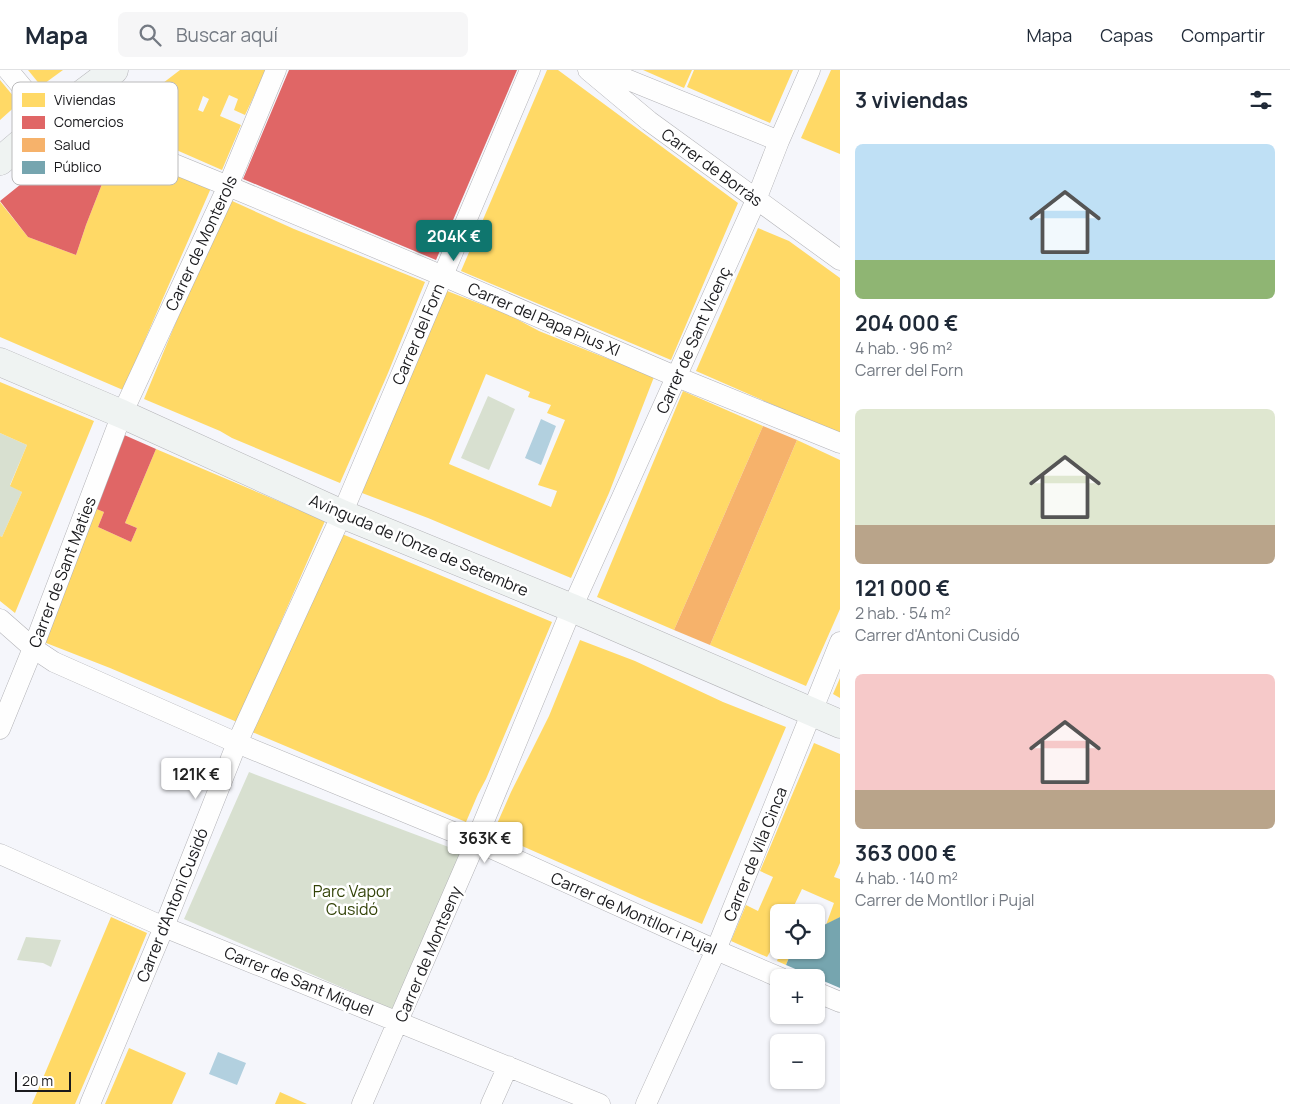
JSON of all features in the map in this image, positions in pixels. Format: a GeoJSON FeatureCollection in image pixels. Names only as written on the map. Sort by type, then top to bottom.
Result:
{"type":"FeatureCollection","features":[{"type":"Feature","properties":{"kind":"street","name":"Carrer del Papa Pius XI"},"geometry":{"type":"LineString","coordinates":[[8,70],[18,82]]}},
{"type":"Feature","properties":{"kind":"street"},"geometry":{"type":"LineString","coordinates":[[98,82],[114,70]]}},
{"type":"Feature","properties":{"kind":"street","name":"Carrer de Monterols"},"geometry":{"type":"LineString","coordinates":[[122,414],[228,186],[276,70]]}},
{"type":"Feature","properties":{"kind":"street","name":"Carrer del Forn"},"geometry":{"type":"LineString","coordinates":[[342,514],[530,70]]}},
{"type":"Feature","properties":{"kind":"street","name":"Carrer de Borràs"},"geometry":{"type":"LineString","coordinates":[[588,70],[649,121],[840,260]]}},
{"type":"Feature","properties":{"kind":"street"},"geometry":{"type":"LineString","coordinates":[[604,70],[779,141]]}},
{"type":"Feature","properties":{"kind":"street","name":"Carrer de Sant Vicenç"},"geometry":{"type":"LineString","coordinates":[[572,608],[756,200],[810,70]]}},
{"type":"Feature","properties":{"kind":"street"},"geometry":{"type":"LineString","coordinates":[[0,161],[12,151]]}},
{"type":"Feature","properties":{"kind":"street","name":"Carrer del Papa Pius XI"},"geometry":{"type":"LineString","coordinates":[[178,166],[443,276],[677,377],[840,443]]}},
{"type":"Feature","properties":{"kind":"street","name":"Avinguda de l'Onze de Setembre"},"geometry":{"type":"LineString","coordinates":[[0,362],[122,414],[342,514],[572,608],[840,724]]}},
{"type":"Feature","properties":{"kind":"street","name":"Carrer de Sant Maties"},"geometry":{"type":"LineString","coordinates":[[0,729],[33,648],[122,414]]}},
{"type":"Feature","properties":{"kind":"street","name":"Carrer d'Antoni Cusidó"},"geometry":{"type":"LineString","coordinates":[[90,1104],[164,927],[237,743],[342,514]]}},
{"type":"Feature","properties":{"kind":"street","name":"Carrer de Montseny"},"geometry":{"type":"LineString","coordinates":[[362,1104],[399,1022],[572,608]]}},
{"type":"Feature","properties":{"kind":"street","name":"Carrer de Montllor i Pujal"},"geometry":{"type":"LineString","coordinates":[[0,619],[33,648],[54,662],[237,743],[475,841],[770,973]]}},
{"type":"Feature","properties":{"kind":"street","name":"Carrer de Vila Cinca"},"geometry":{"type":"LineString","coordinates":[[646,1104],[716,950],[840,642]]}},
{"type":"Feature","properties":{"kind":"street","name":"Carrer de Sant Miquel"},"geometry":{"type":"LineString","coordinates":[[0,854],[164,927],[600,1104]]}},
{"type":"Feature","properties":{"kind":"street"},"geometry":{"type":"LineString","coordinates":[[825,996],[840,1002]]}},
{"type":"Feature","properties":{"kind":"street"},"geometry":{"type":"LineString","coordinates":[[491,1104],[508,1066]]}},
{"type":"Feature","properties":{"kind":"green space"},"geometry":{"type":"Polygon","coordinates":[[[488,396],[515,409],[489,470],[461,458],[488,396]]]}},
{"type":"Feature","properties":{"kind":"green space"},"geometry":{"type":"Polygon","coordinates":[[[0,433],[27,445],[10,485],[22,492],[2,537],[0,536],[0,433]]]}},
{"type":"Feature","properties":{"kind":"green space","name":"Parc Vapor Cusidó"},"geometry":{"type":"Polygon","coordinates":[[[249,772],[470,855],[394,1010],[184,919],[249,772]]]}},
{"type":"Feature","properties":{"kind":"green space"},"geometry":{"type":"Polygon","coordinates":[[[26,937],[61,940],[51,967],[43,963],[17,960],[26,937]]]}},
{"type":"Feature","properties":{"kind":"water"},"geometry":{"type":"Polygon","coordinates":[[[541,419],[556,426],[541,465],[525,458],[541,419]]]}},
{"type":"Feature","properties":{"kind":"water"},"geometry":{"type":"Polygon","coordinates":[[[218,1052],[246,1063],[237,1085],[209,1074],[218,1052]]]}},
{"type":"Feature","properties":{"kind":"building: Viviendas"},"geometry":{"type":"Polygon","coordinates":[[[28,70],[63,70],[46,82],[38,82],[28,70]]]}},
{"type":"Feature","properties":{"kind":"building: Viviendas"},"geometry":{"type":"Polygon","coordinates":[[[180,70],[266,70],[245,115],[234,110],[238,99],[229,95],[220,116],[241,125],[222,170],[178,151],[178,82],[164,82],[180,70]],[[203,96],[198,110],[203,112],[209,99],[203,96]]]}},
{"type":"Feature","properties":{"kind":"building: Viviendas"},"geometry":{"type":"Polygon","coordinates":[[[547,70],[558,70],[738,203],[671,360],[461,271],[547,70]]]}},
{"type":"Feature","properties":{"kind":"building: Viviendas"},"geometry":{"type":"Polygon","coordinates":[[[643,70],[692,70],[684,88],[643,70]]]}},
{"type":"Feature","properties":{"kind":"building: Viviendas"},"geometry":{"type":"Polygon","coordinates":[[[694,70],[793,70],[770,123],[687,87],[694,70]]]}},
{"type":"Feature","properties":{"kind":"building: Viviendas"},"geometry":{"type":"Polygon","coordinates":[[[831,70],[840,70],[840,154],[801,138],[831,70]]]}},
{"type":"Feature","properties":{"kind":"building: Viviendas"},"geometry":{"type":"Polygon","coordinates":[[[0,80],[12,95],[12,109],[0,120],[0,80]]]}},
{"type":"Feature","properties":{"kind":"building: Viviendas"},"geometry":{"type":"Polygon","coordinates":[[[178,174],[211,188],[123,390],[0,337],[0,202],[28,237],[76,255],[102,185],[178,185],[178,174]]]}},
{"type":"Feature","properties":{"kind":"building: Viviendas"},"geometry":{"type":"Polygon","coordinates":[[[230,200],[294,229],[425,282],[340,483],[144,399],[191,286],[230,200]]]}},
{"type":"Feature","properties":{"kind":"building: Viviendas"},"geometry":{"type":"Polygon","coordinates":[[[758,228],[789,241],[840,278],[840,434],[696,371],[758,228]]]}},
{"type":"Feature","properties":{"kind":"building: Viviendas"},"geometry":{"type":"Polygon","coordinates":[[[442,289],[509,315],[539,331],[654,377],[609,493],[571,578],[428,518],[362,493],[442,289]],[[486,374],[449,464],[551,507],[557,491],[538,485],[565,420],[547,413],[551,405],[528,397],[530,392],[486,374]]]}},
{"type":"Feature","properties":{"kind":"building: Viviendas"},"geometry":{"type":"Polygon","coordinates":[[[0,382],[94,421],[15,613],[0,601],[0,536],[2,537],[22,492],[10,486],[27,445],[0,433],[0,382]]]}},
{"type":"Feature","properties":{"kind":"building: Viviendas"},"geometry":{"type":"Polygon","coordinates":[[[683,391],[763,426],[674,630],[597,597],[683,391]]]}},
{"type":"Feature","properties":{"kind":"building: Viviendas"},"geometry":{"type":"Polygon","coordinates":[[[797,440],[840,460],[840,609],[806,686],[710,645],[797,440]]]}},
{"type":"Feature","properties":{"kind":"building: Viviendas"},"geometry":{"type":"Polygon","coordinates":[[[156,449],[325,521],[237,722],[41,641],[94,508],[104,512],[98,527],[131,542],[137,528],[125,523],[156,449]]]}},
{"type":"Feature","properties":{"kind":"building: Viviendas"},"geometry":{"type":"Polygon","coordinates":[[[335,531],[552,622],[466,822],[252,732],[335,531]]]}},
{"type":"Feature","properties":{"kind":"building: Viviendas"},"geometry":{"type":"Polygon","coordinates":[[[580,640],[635,661],[723,702],[786,727],[702,924],[493,833],[549,716],[580,640]]]}},
{"type":"Feature","properties":{"kind":"building: Viviendas"},"geometry":{"type":"Polygon","coordinates":[[[840,678],[840,698],[833,694],[840,678]]]}},
{"type":"Feature","properties":{"kind":"building: Viviendas"},"geometry":{"type":"Polygon","coordinates":[[[814,743],[840,754],[840,863],[834,877],[840,879],[840,917],[826,925],[834,903],[802,889],[795,904],[770,904],[770,952],[767,957],[731,941],[746,905],[758,911],[773,877],[760,871],[814,743]]]}},
{"type":"Feature","properties":{"kind":"building: Viviendas"},"geometry":{"type":"Polygon","coordinates":[[[111,917],[147,933],[112,1018],[75,1104],[32,1104],[111,917]]]}},
{"type":"Feature","properties":{"kind":"building: Viviendas"},"geometry":{"type":"Polygon","coordinates":[[[778,959],[788,959],[786,965],[777,961],[778,959]]]}},
{"type":"Feature","properties":{"kind":"building: Viviendas"},"geometry":{"type":"Polygon","coordinates":[[[129,1048],[186,1073],[172,1104],[105,1104],[129,1048]]]}},
{"type":"Feature","properties":{"kind":"building: Viviendas"},"geometry":{"type":"Polygon","coordinates":[[[280,1092],[307,1104],[275,1104],[280,1092]]]}},
{"type":"Feature","properties":{"kind":"building: Comercios"},"geometry":{"type":"Polygon","coordinates":[[[289,70],[517,70],[436,260],[243,179],[289,70]]]}},
{"type":"Feature","properties":{"kind":"building: Comercios"},"geometry":{"type":"Polygon","coordinates":[[[20,185],[102,185],[76,255],[28,237],[0,201],[20,185]]]}},
{"type":"Feature","properties":{"kind":"building: Comercios"},"geometry":{"type":"Polygon","coordinates":[[[122,434],[156,449],[125,523],[137,528],[131,542],[98,527],[104,512],[94,508],[122,434]]]}},
{"type":"Feature","properties":{"kind":"building: Salud"},"geometry":{"type":"Polygon","coordinates":[[[763,426],[797,440],[710,645],[674,630],[763,426]]]}},
{"type":"Feature","properties":{"kind":"building: Público"},"geometry":{"type":"Polygon","coordinates":[[[840,917],[840,988],[825,982],[825,969],[795,969],[786,965],[788,959],[825,959],[825,924],[840,917]]]}}]}
